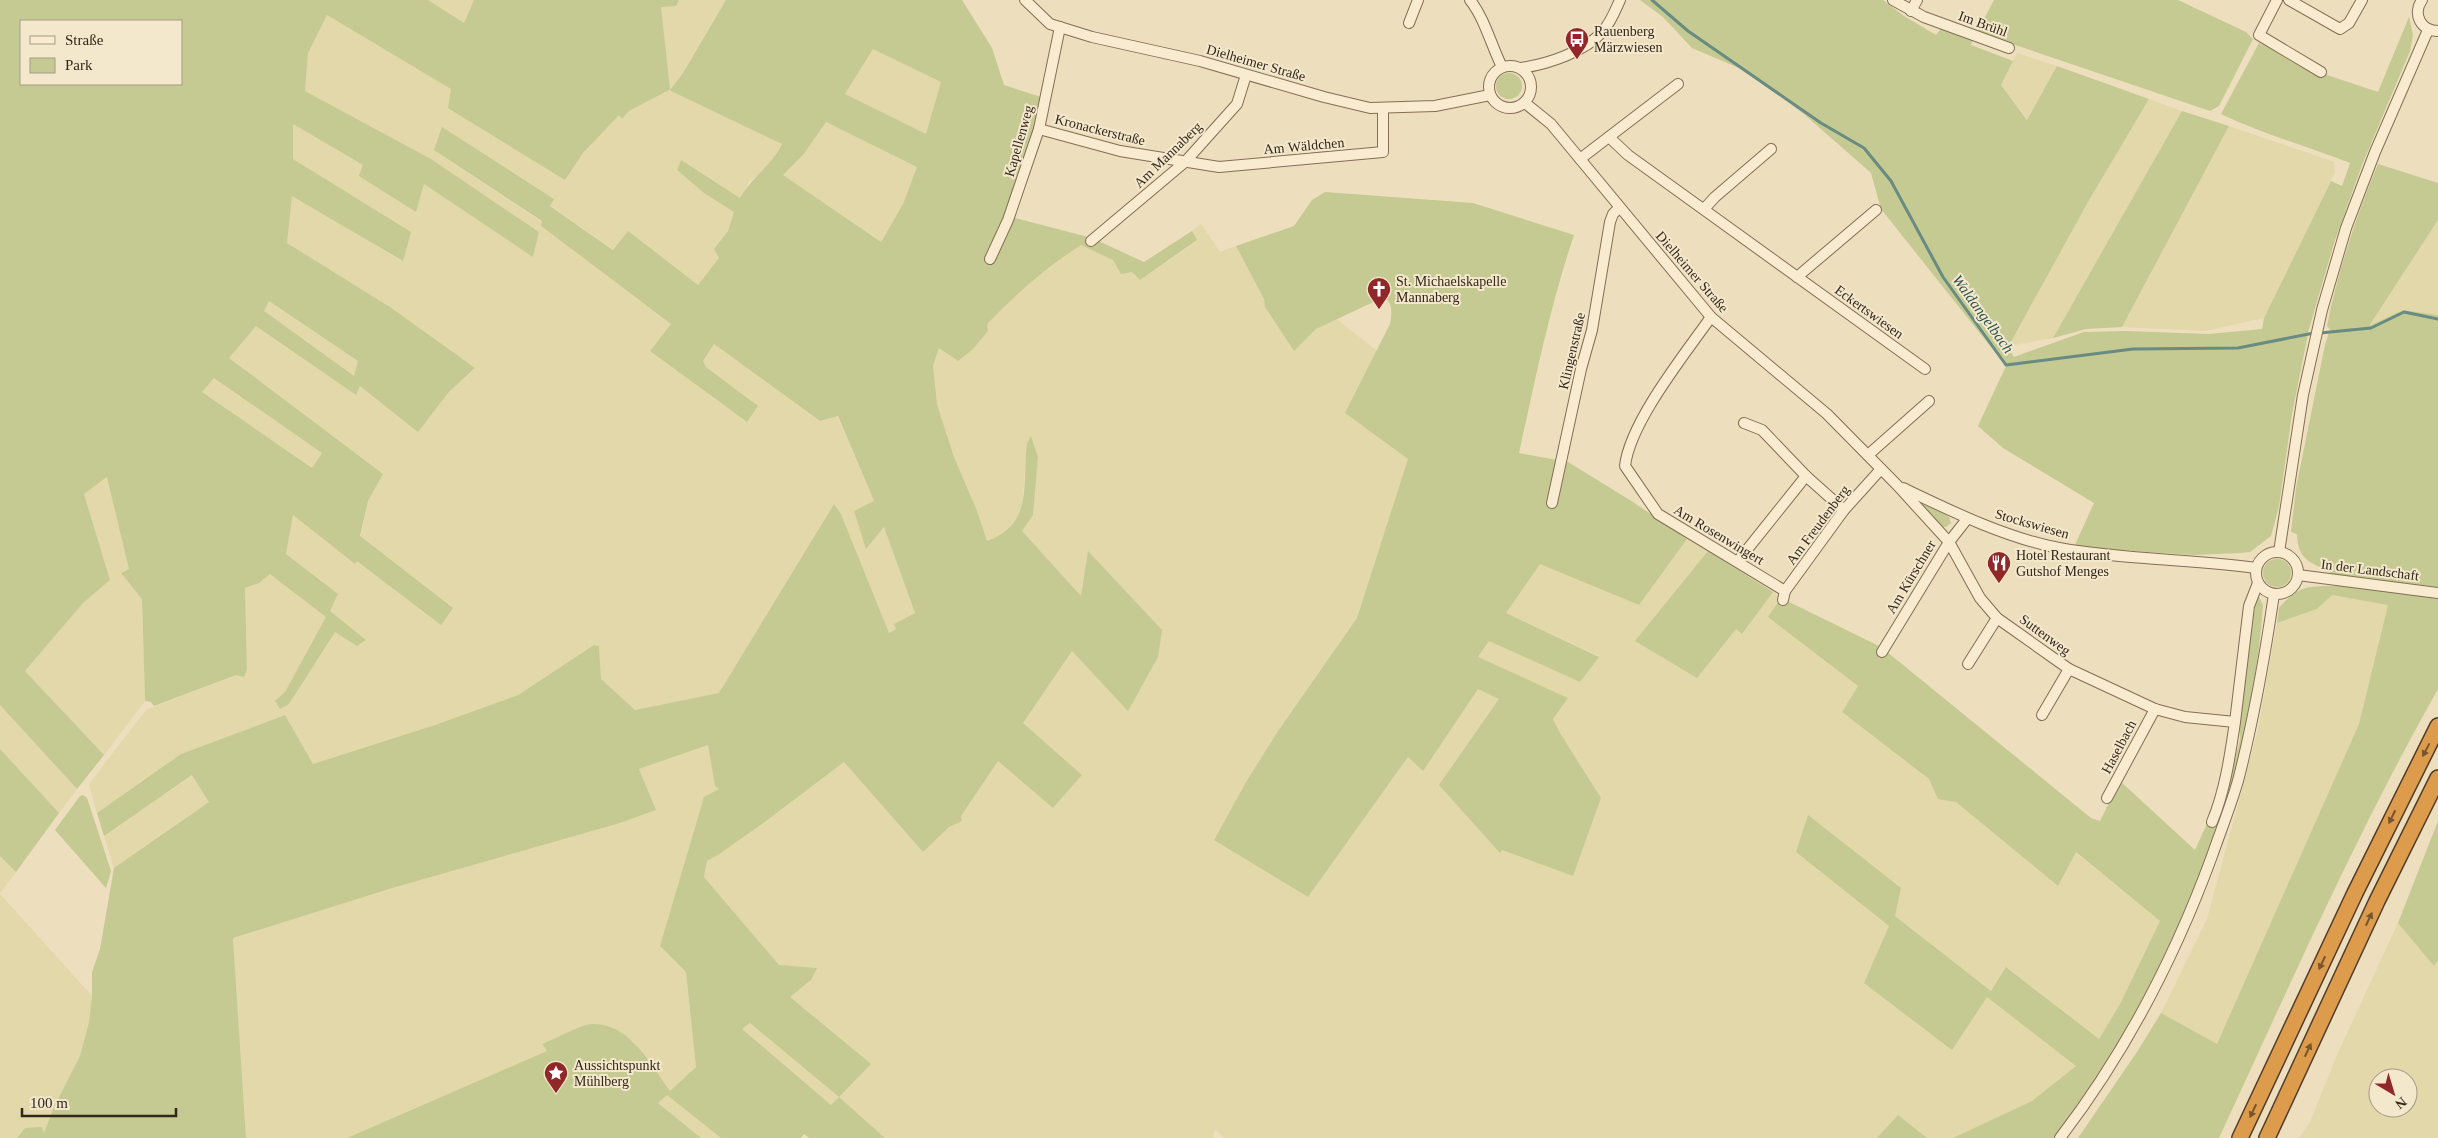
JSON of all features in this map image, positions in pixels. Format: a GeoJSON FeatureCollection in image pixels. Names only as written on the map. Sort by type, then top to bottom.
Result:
{"type":"FeatureCollection","features":[{"type":"Feature","properties":{"kind":"highway"},"geometry":{"type":"LineString","coordinates":[[2240,1138],[2355,893],[2438,726]]}},
{"type":"Feature","properties":{"kind":"highway"},"geometry":{"type":"LineString","coordinates":[[2267,1138],[2377,901],[2438,778]]}},
{"type":"Feature","properties":{"kind":"street","name":"Dielheimer Straße"},"geometry":{"type":"LineString","coordinates":[[1025,0],[1040,17],[1050,24],[1092,37],[1200,61],[1324,97],[1370,108],[1435,106],[1490,95]]}},
{"type":"Feature","properties":{"kind":"street"},"geometry":{"type":"LineString","coordinates":[[1409,23],[1418,0]]}},
{"type":"Feature","properties":{"kind":"street"},"geometry":{"type":"LineString","coordinates":[[1470,0],[1481,16],[1488,38],[1502,67]]}},
{"type":"Feature","properties":{"kind":"street"},"geometry":{"type":"LineString","coordinates":[[1539,65],[1531,80],[1531,92],[1525,103],[1510,109],[1495,102],[1490,95],[1489,84],[1493,74],[1502,67],[1512,65],[1521,68],[1539,65],[1586,45],[1610,22],[1620,0]]}},
{"type":"Feature","properties":{"kind":"street","name":"Im Brühl"},"geometry":{"type":"LineString","coordinates":[[1893,0],[1911,11],[2009,48]]}},
{"type":"Feature","properties":{"kind":"street"},"geometry":{"type":"LineString","coordinates":[[1911,11],[1917,0]]}},
{"type":"Feature","properties":{"kind":"street"},"geometry":{"type":"LineString","coordinates":[[2277,0],[2259,35],[2321,72]]}},
{"type":"Feature","properties":{"kind":"street"},"geometry":{"type":"LineString","coordinates":[[2289,0],[2340,29],[2349,23],[2362,0]]}},
{"type":"Feature","properties":{"kind":"street"},"geometry":{"type":"LineString","coordinates":[[2279,552],[2289,479],[2310,363],[2322,310],[2346,228],[2362,186],[2433,30],[2420,22],[2417,1]]}},
{"type":"Feature","properties":{"kind":"street","name":"Kapellenweg"},"geometry":{"type":"LineString","coordinates":[[990,259],[1008,220],[1038,129],[1060,27]]}},
{"type":"Feature","properties":{"kind":"street"},"geometry":{"type":"LineString","coordinates":[[1521,68],[1531,80]]}},
{"type":"Feature","properties":{"kind":"street","name":"Am Mannaberg"},"geometry":{"type":"LineString","coordinates":[[1091,241],[1186,162],[1237,104],[1246,75]]}},
{"type":"Feature","properties":{"kind":"street"},"geometry":{"type":"LineString","coordinates":[[1580,158],[1678,84]]}},
{"type":"Feature","properties":{"kind":"street","name":"Dielheimer Straße"},"geometry":{"type":"LineString","coordinates":[[1525,103],[1551,124],[1711,317],[1827,414],[1898,485]]}},
{"type":"Feature","properties":{"kind":"street","name":"Am Wäldchen"},"geometry":{"type":"LineString","coordinates":[[1186,162],[1219,167],[1383,152],[1383,109]]}},
{"type":"Feature","properties":{"kind":"street","name":"Kronackerstraße"},"geometry":{"type":"LineString","coordinates":[[1038,129],[1120,151],[1186,162]]}},
{"type":"Feature","properties":{"kind":"street","name":"Eckertswiesen"},"geometry":{"type":"LineString","coordinates":[[1609,137],[1628,155],[1925,369]]}},
{"type":"Feature","properties":{"kind":"street"},"geometry":{"type":"LineString","coordinates":[[1704,209],[1715,197],[1771,149]]}},
{"type":"Feature","properties":{"kind":"street","name":"Klingenstraße"},"geometry":{"type":"LineString","coordinates":[[1552,503],[1581,369],[1594,322],[1610,222],[1613,214],[1619,208]]}},
{"type":"Feature","properties":{"kind":"street"},"geometry":{"type":"LineString","coordinates":[[1797,277],[1876,210]]}},
{"type":"Feature","properties":{"kind":"street","name":"Am Rosenwingert"},"geometry":{"type":"LineString","coordinates":[[1711,317],[1658,392],[1627,449],[1625,466],[1658,514],[1738,561],[1784,596]]}},
{"type":"Feature","properties":{"kind":"street"},"geometry":{"type":"LineString","coordinates":[[1868,455],[1929,401]]}},
{"type":"Feature","properties":{"kind":"street"},"geometry":{"type":"LineString","coordinates":[[1744,423],[1762,430],[1806,476],[1844,510]]}},
{"type":"Feature","properties":{"kind":"street","name":"Am Freudenberg"},"geometry":{"type":"LineString","coordinates":[[1784,596],[1844,510],[1880,469]]}},
{"type":"Feature","properties":{"kind":"street"},"geometry":{"type":"LineString","coordinates":[[1738,561],[1806,476]]}},
{"type":"Feature","properties":{"kind":"street","name":"Stockswiesen"},"geometry":{"type":"LineString","coordinates":[[1898,485],[1967,519],[2058,548],[2176,562],[2220,563],[2256,568]]}},
{"type":"Feature","properties":{"kind":"street","name":"Suttenweg"},"geometry":{"type":"LineString","coordinates":[[1898,485],[1949,542],[1980,598],[1997,618],[2069,669],[2155,709],[2185,717],[2235,722]]}},
{"type":"Feature","properties":{"kind":"street","name":"Am Kürschner"},"geometry":{"type":"LineString","coordinates":[[1882,652],[1949,542],[1967,519]]}},
{"type":"Feature","properties":{"kind":"street"},"geometry":{"type":"LineString","coordinates":[[2279,552],[2292,558],[2296,564],[2298,575],[2295,585],[2290,591],[2283,594],[2274,594],[2262,589],[2258,583],[2256,568],[2258,562],[2267,554],[2279,552]]}},
{"type":"Feature","properties":{"kind":"street","name":"In der Landschaft"},"geometry":{"type":"LineString","coordinates":[[2298,575],[2438,593]]}},
{"type":"Feature","properties":{"kind":"street"},"geometry":{"type":"LineString","coordinates":[[2212,822],[2217,810],[2229,760],[2252,593],[2258,583]]}},
{"type":"Feature","properties":{"kind":"street"},"geometry":{"type":"LineString","coordinates":[[2060,1138],[2103,1076],[2135,1024],[2167,967],[2190,918],[2238,779],[2252,722],[2274,594]]}},
{"type":"Feature","properties":{"kind":"street"},"geometry":{"type":"LineString","coordinates":[[1968,664],[1997,618]]}},
{"type":"Feature","properties":{"kind":"street"},"geometry":{"type":"LineString","coordinates":[[2042,715],[2069,669]]}},
{"type":"Feature","properties":{"kind":"street","name":"Haselbach"},"geometry":{"type":"LineString","coordinates":[[2107,798],[2155,709]]}},
{"type":"Feature","properties":{"kind":"shaded area"},"geometry":{"type":"Polygon","coordinates":[[[428,0],[474,0],[464,23],[428,0]]]}},
{"type":"Feature","properties":{"kind":"shaded area"},"geometry":{"type":"Polygon","coordinates":[[[679,0],[726,0],[683,73],[670,90],[782,144],[766,168],[749,182],[740,198],[681,160],[677,170],[704,193],[734,212],[728,231],[714,249],[719,258],[698,285],[628,232],[614,250],[550,205],[554,198],[434,150],[542,222],[541,226],[671,324],[650,351],[747,422],[703,361],[714,344],[820,421],[837,416],[874,501],[866,548],[884,527],[915,613],[894,624],[896,629],[889,633],[841,514],[834,504],[719,693],[635,710],[601,679],[599,646],[594,645],[518,695],[435,725],[313,764],[285,715],[181,754],[97,813],[89,784],[146,710],[236,675],[244,677],[247,670],[245,588],[259,583],[270,574],[327,617],[285,692],[276,701],[289,704],[335,631],[357,646],[366,640],[330,611],[338,594],[286,554],[293,515],[355,564],[368,501],[383,474],[229,358],[243,340],[256,325],[356,395],[360,386],[448,393],[475,369],[390,307],[287,243],[292,195],[402,261],[410,232],[293,159],[293,124],[363,165],[416,212],[424,184],[533,256],[539,232],[431,159],[305,91],[308,53],[327,15],[452,89],[565,180],[583,153],[619,114],[622,119],[629,111],[669,90],[661,6],[676,6],[679,0]]]}},
{"type":"Feature","properties":{"kind":"shaded area"},"geometry":{"type":"Polygon","coordinates":[[[873,48],[942,82],[926,134],[844,94],[873,48]]]}},
{"type":"Feature","properties":{"kind":"shaded area"},"geometry":{"type":"Polygon","coordinates":[[[2017,53],[2057,66],[2028,120],[2001,85],[2017,53]]]}},
{"type":"Feature","properties":{"kind":"shaded area"},"geometry":{"type":"Polygon","coordinates":[[[2149,99],[2182,111],[2053,338],[2008,346],[2088,202],[2149,99]]]}},
{"type":"Feature","properties":{"kind":"shaded area"},"geometry":{"type":"Polygon","coordinates":[[[826,122],[917,167],[903,204],[881,242],[782,175],[803,155],[826,122]]]}},
{"type":"Feature","properties":{"kind":"shaded area"},"geometry":{"type":"Polygon","coordinates":[[[2229,126],[2334,162],[2335,172],[2264,318],[2205,331],[2122,327],[2229,126]]]}},
{"type":"Feature","properties":{"kind":"shaded area"},"geometry":{"type":"Polygon","coordinates":[[[2438,220],[2438,315],[2403,310],[2368,327],[2438,220]]]}},
{"type":"Feature","properties":{"kind":"shaded area"},"geometry":{"type":"Polygon","coordinates":[[[1201,224],[1220,252],[1236,246],[1264,299],[1265,307],[1294,351],[1316,329],[1337,319],[1378,352],[1345,413],[1408,459],[1357,618],[1278,731],[1246,782],[1214,840],[1308,897],[1409,756],[1423,770],[1478,689],[1500,699],[1500,852],[1502,850],[1573,876],[1601,798],[1553,719],[1568,698],[1478,658],[1489,641],[1580,682],[1599,656],[1506,613],[1540,563],[1639,605],[1687,539],[1708,551],[1636,641],[1697,678],[1736,629],[1742,634],[1773,592],[1781,598],[1768,617],[1858,686],[1842,712],[1929,779],[1938,798],[1956,802],[2058,886],[2075,852],[2160,921],[2120,1004],[2099,1039],[2007,967],[1991,991],[1894,915],[1796,852],[1889,926],[1987,997],[2077,1066],[2032,1101],[1953,1138],[1927,1138],[1898,1115],[1877,1138],[1224,1138],[1215,1129],[1213,1138],[885,1138],[839,1097],[790,997],[811,980],[779,965],[704,877],[707,861],[762,824],[844,762],[923,852],[949,826],[962,821],[961,816],[998,761],[1053,808],[1082,775],[1023,723],[1072,651],[1128,710],[1158,657],[1088,552],[1081,596],[1022,531],[1033,515],[1038,457],[1032,437],[1027,443],[1022,510],[1012,526],[1002,536],[987,542],[977,511],[954,457],[937,404],[933,366],[939,348],[958,361],[972,350],[986,324],[1015,295],[1049,265],[1081,245],[1114,260],[1121,274],[1132,272],[1140,280],[1197,241],[1192,231],[1201,224]]]}},
{"type":"Feature","properties":{"kind":"shaded area"},"geometry":{"type":"Polygon","coordinates":[[[269,301],[359,361],[354,377],[263,311],[269,301]]]}},
{"type":"Feature","properties":{"kind":"shaded area"},"geometry":{"type":"Polygon","coordinates":[[[213,377],[322,453],[312,468],[202,392],[213,377]]]}},
{"type":"Feature","properties":{"kind":"shaded area"},"geometry":{"type":"Polygon","coordinates":[[[108,477],[129,569],[122,572],[142,599],[145,701],[104,755],[25,671],[83,603],[110,580],[84,494],[108,477]]]}},
{"type":"Feature","properties":{"kind":"shaded area"},"geometry":{"type":"Polygon","coordinates":[[[2332,595],[2388,605],[2359,724],[2217,1045],[2161,1013],[2207,919],[2258,730],[2277,623],[2317,609],[2332,595]]]}},
{"type":"Feature","properties":{"kind":"shaded area"},"geometry":{"type":"Polygon","coordinates":[[[0,705],[77,789],[59,813],[0,749],[0,705]]]}},
{"type":"Feature","properties":{"kind":"shaded area"},"geometry":{"type":"Polygon","coordinates":[[[709,745],[715,785],[720,789],[660,946],[686,972],[696,1067],[670,1092],[633,1041],[542,1044],[547,1051],[347,1138],[246,1138],[233,938],[389,889],[620,823],[656,810],[639,769],[709,745]]]}},
{"type":"Feature","properties":{"kind":"shaded area"},"geometry":{"type":"Polygon","coordinates":[[[193,775],[209,802],[114,868],[104,836],[193,775]]]}},
{"type":"Feature","properties":{"kind":"shaded area"},"geometry":{"type":"Polygon","coordinates":[[[0,856],[16,872],[0,893],[0,856]]]}},
{"type":"Feature","properties":{"kind":"shaded area"},"geometry":{"type":"Polygon","coordinates":[[[0,894],[92,996],[89,1022],[80,1056],[54,1107],[44,1134],[25,1128],[17,1138],[0,1138],[0,894]]]}},
{"type":"Feature","properties":{"kind":"shaded area"},"geometry":{"type":"Polygon","coordinates":[[[2398,923],[2434,965],[2438,960],[2438,1138],[2299,1138],[2310,1122],[2337,1055],[2398,923]]]}},
{"type":"Feature","properties":{"kind":"shaded area"},"geometry":{"type":"Polygon","coordinates":[[[750,1023],[839,1097],[831,1105],[742,1029],[750,1023]]]}},
{"type":"Feature","properties":{"kind":"shaded area"},"geometry":{"type":"Polygon","coordinates":[[[667,1095],[721,1138],[701,1138],[658,1103],[667,1095]]]}},
{"type":"Feature","properties":{"kind":"green space"},"geometry":{"type":"Polygon","coordinates":[[[0,0],[428,0],[464,23],[474,0],[679,0],[676,6],[661,7],[670,90],[683,73],[726,0],[962,0],[992,48],[1004,85],[1041,97],[1031,140],[1007,216],[1092,238],[1144,262],[1192,231],[1197,240],[1140,280],[1132,272],[1121,274],[1113,260],[1081,245],[1043,272],[1009,302],[987,324],[988,331],[972,350],[958,361],[939,348],[933,366],[937,404],[954,457],[977,511],[987,541],[1002,534],[1019,513],[1025,488],[1027,443],[1031,436],[1038,457],[1033,515],[1022,531],[1081,596],[1088,551],[1162,630],[1158,657],[1128,711],[1072,651],[1023,723],[1082,775],[1053,808],[998,761],[961,816],[962,821],[949,827],[923,852],[844,762],[762,824],[707,861],[704,877],[779,965],[817,968],[811,980],[790,997],[871,1064],[839,1097],[885,1138],[809,1138],[804,1134],[801,1138],[721,1138],[667,1095],[658,1103],[701,1138],[347,1138],[547,1051],[542,1044],[587,1025],[605,1026],[618,1030],[638,1047],[670,1091],[696,1067],[686,972],[660,946],[704,797],[719,789],[715,786],[708,745],[639,769],[656,810],[620,823],[389,889],[233,938],[246,1138],[17,1138],[25,1128],[42,1127],[44,1133],[54,1107],[80,1056],[89,1022],[92,972],[100,949],[114,868],[209,802],[192,775],[104,836],[97,813],[181,754],[285,715],[313,764],[435,725],[518,695],[594,645],[599,646],[601,679],[635,710],[719,693],[834,504],[841,514],[889,633],[896,629],[894,624],[915,613],[884,527],[866,549],[854,511],[874,501],[838,416],[820,421],[714,344],[703,361],[706,367],[758,406],[747,422],[650,351],[671,324],[541,226],[542,221],[434,150],[442,127],[554,199],[550,206],[613,250],[628,231],[698,285],[719,258],[714,249],[728,231],[734,212],[704,193],[677,170],[681,160],[740,198],[778,152],[782,144],[669,90],[629,111],[622,119],[619,115],[583,153],[565,180],[448,108],[451,89],[327,15],[308,53],[305,91],[431,159],[539,232],[533,257],[424,184],[416,212],[359,176],[363,165],[293,124],[293,159],[411,232],[403,261],[292,196],[287,243],[390,307],[475,368],[448,393],[418,432],[360,386],[356,395],[256,326],[229,358],[383,474],[368,501],[360,536],[453,608],[441,625],[357,561],[355,564],[293,515],[286,554],[338,594],[330,611],[366,640],[357,646],[335,632],[289,704],[280,709],[275,701],[285,692],[326,617],[270,574],[259,583],[245,588],[247,670],[244,677],[236,675],[154,706],[151,702],[145,701],[142,599],[121,573],[129,569],[107,477],[84,494],[110,580],[83,603],[25,671],[104,755],[77,789],[0,705],[0,0]],[[873,49],[845,94],[926,134],[941,82],[873,49]],[[826,122],[803,155],[783,175],[881,242],[903,204],[917,167],[826,122]],[[269,301],[264,311],[354,376],[358,361],[269,301]],[[214,378],[202,392],[312,468],[322,453],[214,378]],[[750,1023],[742,1029],[831,1105],[839,1097],[750,1023]]]}},
{"type":"Feature","properties":{"kind":"green space"},"geometry":{"type":"Polygon","coordinates":[[[1640,0],[1883,0],[1904,16],[1936,35],[1942,27],[1973,39],[1971,45],[2013,61],[2001,85],[2027,120],[2057,66],[2149,99],[2088,202],[2008,347],[2014,357],[2084,332],[2126,331],[2209,334],[2262,329],[2264,318],[2331,181],[2342,186],[2350,163],[2252,128],[2221,114],[2259,43],[2330,76],[2378,92],[2409,17],[2413,35],[2410,51],[2362,165],[2335,240],[2309,329],[2292,414],[2279,506],[2271,536],[2250,552],[2240,553],[2192,555],[2074,547],[2094,503],[2003,448],[1978,426],[2006,366],[1881,209],[1871,173],[1805,115],[1746,71],[1692,48],[1663,17],[1640,0]]]}},
{"type":"Feature","properties":{"kind":"green space"},"geometry":{"type":"Polygon","coordinates":[[[1994,0],[2178,0],[2246,32],[2253,39],[2219,106],[2210,111],[1977,32],[1994,0]]]}},
{"type":"Feature","properties":{"kind":"green space"},"geometry":{"type":"Polygon","coordinates":[[[1509,73],[1518,77],[1522,86],[1518,95],[1509,99],[1500,95],[1496,86],[1500,77],[1509,73]]]}},
{"type":"Feature","properties":{"kind":"green space"},"geometry":{"type":"Polygon","coordinates":[[[2182,111],[2229,126],[2122,327],[2086,329],[2053,338],[2182,111]]]}},
{"type":"Feature","properties":{"kind":"green space"},"geometry":{"type":"Polygon","coordinates":[[[2378,164],[2438,183],[2438,220],[2369,326],[2403,310],[2438,315],[2438,689],[2351,855],[2219,1138],[2078,1138],[2137,1052],[2161,1013],[2217,1044],[2359,724],[2388,605],[2332,595],[2317,609],[2277,623],[2279,608],[2298,591],[2317,586],[2335,586],[2334,575],[2313,564],[2304,556],[2300,551],[2297,534],[2291,532],[2296,488],[2325,345],[2330,329],[2327,326],[2331,305],[2348,244],[2378,164]]]}},
{"type":"Feature","properties":{"kind":"green space"},"geometry":{"type":"Polygon","coordinates":[[[1325,192],[1473,203],[1574,235],[1550,316],[1519,453],[1568,462],[1633,502],[1687,539],[1639,605],[1540,564],[1506,613],[1599,657],[1580,682],[1489,641],[1478,657],[1568,698],[1553,719],[1601,798],[1573,876],[1502,850],[1500,853],[1439,785],[1499,699],[1478,689],[1423,771],[1408,757],[1308,897],[1214,840],[1246,782],[1278,731],[1357,618],[1408,459],[1345,413],[1390,324],[1391,309],[1387,299],[1384,297],[1316,329],[1294,351],[1265,307],[1264,299],[1236,246],[1294,226],[1312,200],[1325,192]]]}},
{"type":"Feature","properties":{"kind":"green space"},"geometry":{"type":"Polygon","coordinates":[[[1922,501],[1949,517],[1951,523],[1946,527],[1942,527],[1920,502],[1922,501]]]}},
{"type":"Feature","properties":{"kind":"green space"},"geometry":{"type":"Polygon","coordinates":[[[1708,551],[1773,592],[1742,634],[1736,629],[1697,678],[1635,641],[1708,551]]]}},
{"type":"Feature","properties":{"kind":"green space"},"geometry":{"type":"Polygon","coordinates":[[[2277,559],[2287,563],[2291,573],[2287,583],[2277,587],[2267,583],[2263,573],[2267,563],[2277,559]]]}},
{"type":"Feature","properties":{"kind":"green space"},"geometry":{"type":"Polygon","coordinates":[[[2257,593],[2263,605],[2255,676],[2241,746],[2221,817],[2197,886],[2167,954],[2133,1019],[2095,1080],[2054,1138],[1953,1138],[2032,1101],[2076,1066],[1987,997],[1952,1050],[1864,983],[1889,926],[1796,852],[1808,815],[1901,888],[1895,916],[1991,991],[2006,967],[2099,1039],[2120,1004],[2160,921],[2076,852],[2058,886],[1956,802],[1938,799],[1929,779],[1842,712],[1858,686],[1768,617],[1781,598],[1881,647],[2091,818],[2100,821],[2120,781],[2195,850],[2232,769],[2240,740],[2239,718],[2257,593]]]}},
{"type":"Feature","properties":{"kind":"green space"},"geometry":{"type":"Polygon","coordinates":[[[0,749],[59,813],[16,872],[0,856],[0,749]]]}},
{"type":"Feature","properties":{"kind":"green space"},"geometry":{"type":"Polygon","coordinates":[[[83,795],[87,798],[111,871],[106,888],[55,830],[80,796],[83,795]]]}},
{"type":"Feature","properties":{"kind":"green space"},"geometry":{"type":"Polygon","coordinates":[[[2438,821],[2438,960],[2434,966],[2398,923],[2438,821]]]}},
{"type":"Feature","properties":{"kind":"green space"},"geometry":{"type":"Polygon","coordinates":[[[1898,1115],[1927,1138],[1877,1138],[1898,1115]]]}},
{"type":"Feature","properties":{"kind":"waterway","name":"Waldangelbach"},"geometry":{"type":"LineString","coordinates":[[1652,0],[1688,31],[1821,123],[1864,148],[1891,181],[1943,277],[2006,365],[2133,349],[2238,348],[2314,333]]}},
{"type":"Feature","properties":{"kind":"waterway","name":"Waldangelbach"},"geometry":{"type":"LineString","coordinates":[[2320,333],[2371,328],[2404,312],[2438,319]]}},
{"type":"Feature","properties":{"kind":"place","name":"Rauenberg Märzwiesen"},"geometry":{"type":"Point","coordinates":[1577,60]}},
{"type":"Feature","properties":{"kind":"place","name":"St. Michaelskapelle Mannaberg"},"geometry":{"type":"Point","coordinates":[1379,310]}},
{"type":"Feature","properties":{"kind":"place","name":"Hotel Restaurant Gutshof Menges"},"geometry":{"type":"Point","coordinates":[1999,584]}},
{"type":"Feature","properties":{"kind":"place","name":"Aussichtspunkt Mühlberg"},"geometry":{"type":"Point","coordinates":[556,1094]}}]}
